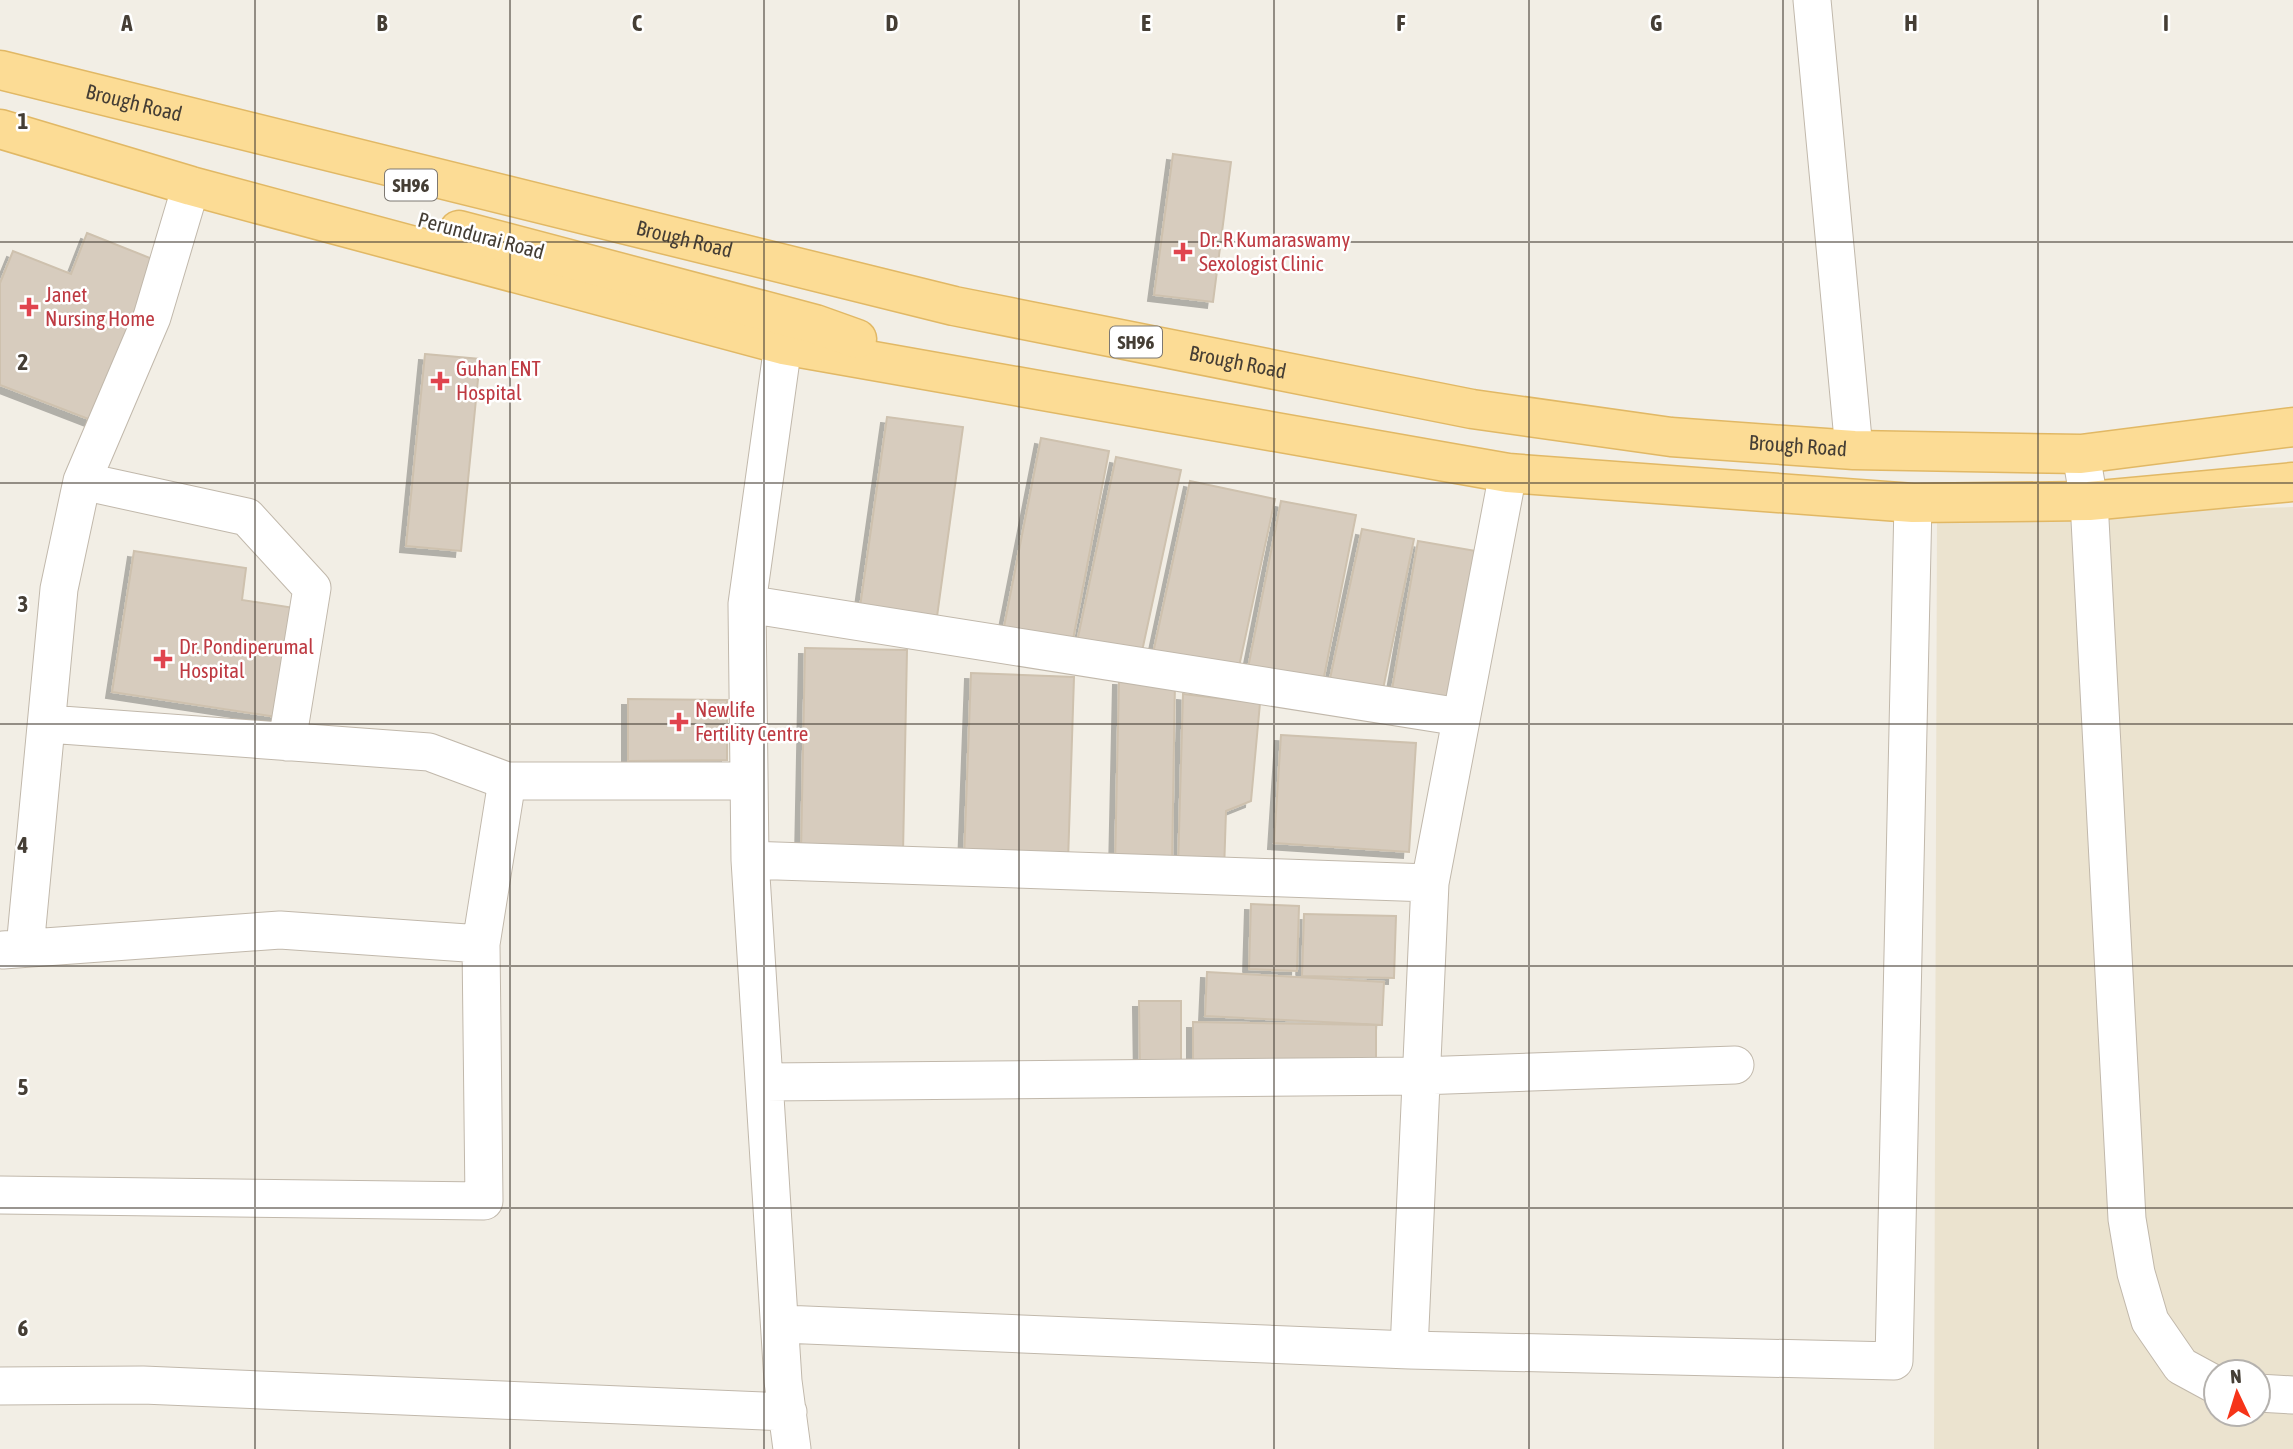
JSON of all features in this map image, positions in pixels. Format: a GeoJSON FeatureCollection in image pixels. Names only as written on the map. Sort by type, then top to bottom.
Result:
{"type":"FeatureCollection","features":[{"type":"Feature","properties":{"kind":"main road","name":"Brough Road"},"geometry":{"type":"LineString","coordinates":[[0,69],[954,306],[1472,410],[1671,437],[1854,450],[2081,454],[2293,427]]}},
{"type":"Feature","properties":{"kind":"main road","name":"Perundurai Road"},"geometry":{"type":"LineString","coordinates":[[0,84],[368,174],[817,308],[957,376]]}},
{"type":"Feature","properties":{"kind":"main road","name":"Perundurai Road"},"geometry":{"type":"LineString","coordinates":[[0,110],[817,308],[954,306]]}},
{"type":"Feature","properties":{"kind":"main road","name":"SH96"},"geometry":{"type":"LineString","coordinates":[[0,129],[191,186],[783,345],[1508,473],[1913,503],[2089,501],[2293,482]]}},
{"type":"Feature","properties":{"kind":"street"},"geometry":{"type":"LineString","coordinates":[[1812,0],[1854,450]]}},
{"type":"Feature","properties":{"kind":"street"},"geometry":{"type":"LineString","coordinates":[[191,186],[152,317],[82,481],[59,589],[48,724],[13,949],[279,930],[481,944]]}},
{"type":"Feature","properties":{"kind":"street"},"geometry":{"type":"LineString","coordinates":[[783,345],[747,604],[750,860],[792,1449]]}},
{"type":"Feature","properties":{"kind":"street"},"geometry":{"type":"LineString","coordinates":[[2081,454],[2089,501],[2127,1219],[2136,1273],[2150,1321],[2181,1366],[2202,1377]]}},
{"type":"Feature","properties":{"kind":"street"},"geometry":{"type":"LineString","coordinates":[[1409,1350],[1419,1076],[1430,883],[1508,473]]}},
{"type":"Feature","properties":{"kind":"street"},"geometry":{"type":"LineString","coordinates":[[82,481],[247,517],[312,588],[287,741]]}},
{"type":"Feature","properties":{"kind":"street"},"geometry":{"type":"LineString","coordinates":[[782,1324],[1409,1350],[1894,1362],[1913,503]]}},
{"type":"Feature","properties":{"kind":"street"},"geometry":{"type":"LineString","coordinates":[[747,604],[1460,717]]}},
{"type":"Feature","properties":{"kind":"street"},"geometry":{"type":"LineString","coordinates":[[48,724],[429,752],[507,781],[749,781]]}},
{"type":"Feature","properties":{"kind":"street"},"geometry":{"type":"LineString","coordinates":[[0,1195],[484,1201],[481,944],[507,781]]}},
{"type":"Feature","properties":{"kind":"street"},"geometry":{"type":"LineString","coordinates":[[750,860],[1430,883]]}},
{"type":"Feature","properties":{"kind":"street"},"geometry":{"type":"LineString","coordinates":[[766,1082],[1419,1076],[1735,1065]]}},
{"type":"Feature","properties":{"kind":"street"},"geometry":{"type":"LineString","coordinates":[[0,1386],[143,1385],[788,1412]]}},
{"type":"Feature","properties":{"kind":"street"},"geometry":{"type":"LineString","coordinates":[[2272,1394],[2293,1395]]}},
{"type":"Feature","properties":{"kind":"shaded area"},"geometry":{"type":"Polygon","coordinates":[[[2293,507],[2293,1449],[1934,1449],[1937,516],[2293,507]]]}},
{"type":"Feature","properties":{"kind":"building"},"geometry":{"type":"Polygon","coordinates":[[[1173,154],[1231,162],[1213,302],[1154,295],[1173,154]]]}},
{"type":"Feature","properties":{"kind":"building"},"geometry":{"type":"Polygon","coordinates":[[[87,233],[155,260],[91,420],[0,385],[0,283],[13,251],[71,274],[87,233]]]}},
{"type":"Feature","properties":{"kind":"building"},"geometry":{"type":"Polygon","coordinates":[[[425,354],[480,359],[461,551],[406,546],[425,354]]]}},
{"type":"Feature","properties":{"kind":"building"},"geometry":{"type":"Polygon","coordinates":[[[887,417],[963,427],[936,624],[859,614],[887,417]]]}},
{"type":"Feature","properties":{"kind":"building"},"geometry":{"type":"Polygon","coordinates":[[[1041,438],[1109,451],[1071,650],[1002,637],[1041,438]]]}},
{"type":"Feature","properties":{"kind":"building"},"geometry":{"type":"Polygon","coordinates":[[[1116,457],[1181,470],[1141,656],[1077,642],[1116,457]]]}},
{"type":"Feature","properties":{"kind":"building"},"geometry":{"type":"Polygon","coordinates":[[[1190,481],[1275,499],[1237,676],[1152,658],[1190,481]]]}},
{"type":"Feature","properties":{"kind":"building"},"geometry":{"type":"Polygon","coordinates":[[[1281,501],[1356,515],[1322,687],[1247,673],[1281,501]]]}},
{"type":"Feature","properties":{"kind":"building"},"geometry":{"type":"Polygon","coordinates":[[[1362,529],[1414,539],[1381,699],[1328,688],[1362,529]]]}},
{"type":"Feature","properties":{"kind":"building"},"geometry":{"type":"Polygon","coordinates":[[[1418,541],[1476,551],[1449,705],[1391,695],[1418,541]]]}},
{"type":"Feature","properties":{"kind":"building"},"geometry":{"type":"Polygon","coordinates":[[[134,551],[246,568],[242,600],[301,609],[283,718],[112,692],[134,551]]]}},
{"type":"Feature","properties":{"kind":"building"},"geometry":{"type":"Polygon","coordinates":[[[805,648],[907,650],[903,854],[801,852],[805,648]]]}},
{"type":"Feature","properties":{"kind":"building"},"geometry":{"type":"Polygon","coordinates":[[[971,673],[1074,677],[1068,862],[964,859],[971,673]]]}},
{"type":"Feature","properties":{"kind":"building"},"geometry":{"type":"Polygon","coordinates":[[[1119,679],[1175,681],[1172,866],[1115,866],[1119,679]]]}},
{"type":"Feature","properties":{"kind":"building"},"geometry":{"type":"Polygon","coordinates":[[[1183,694],[1260,703],[1251,801],[1226,811],[1224,872],[1178,867],[1183,694]]]}},
{"type":"Feature","properties":{"kind":"building"},"geometry":{"type":"Polygon","coordinates":[[[628,699],[727,700],[727,760],[628,761],[628,699]]]}},
{"type":"Feature","properties":{"kind":"building"},"geometry":{"type":"Polygon","coordinates":[[[1281,735],[1416,743],[1409,852],[1274,843],[1281,735]]]}},
{"type":"Feature","properties":{"kind":"building"},"geometry":{"type":"Polygon","coordinates":[[[1251,904],[1299,906],[1297,971],[1249,969],[1251,904]]]}},
{"type":"Feature","properties":{"kind":"building"},"geometry":{"type":"Polygon","coordinates":[[[1304,914],[1396,916],[1394,978],[1302,976],[1304,914]]]}},
{"type":"Feature","properties":{"kind":"building"},"geometry":{"type":"Polygon","coordinates":[[[1207,972],[1384,982],[1382,1025],[1205,1016],[1207,972]]]}},
{"type":"Feature","properties":{"kind":"building"},"geometry":{"type":"Polygon","coordinates":[[[1139,1001],[1181,1001],[1181,1072],[1140,1072],[1139,1001]]]}},
{"type":"Feature","properties":{"kind":"building"},"geometry":{"type":"Polygon","coordinates":[[[1193,1022],[1376,1025],[1376,1072],[1193,1068],[1193,1022]]]}},
{"type":"Feature","properties":{"kind":"place","name":"Dr. R Kumaraswamy Sexologist Clinic"},"geometry":{"type":"Point","coordinates":[1183,252]}},
{"type":"Feature","properties":{"kind":"place","name":"Janet Nursing Home"},"geometry":{"type":"Point","coordinates":[29,307]}},
{"type":"Feature","properties":{"kind":"place","name":"Guhan ENT Hospital"},"geometry":{"type":"Point","coordinates":[440,381]}},
{"type":"Feature","properties":{"kind":"place","name":"Dr. Pondiperumal Hospital"},"geometry":{"type":"Point","coordinates":[163,659]}},
{"type":"Feature","properties":{"kind":"place","name":"Newlife Fertility Centre"},"geometry":{"type":"Point","coordinates":[679,722]}}]}
